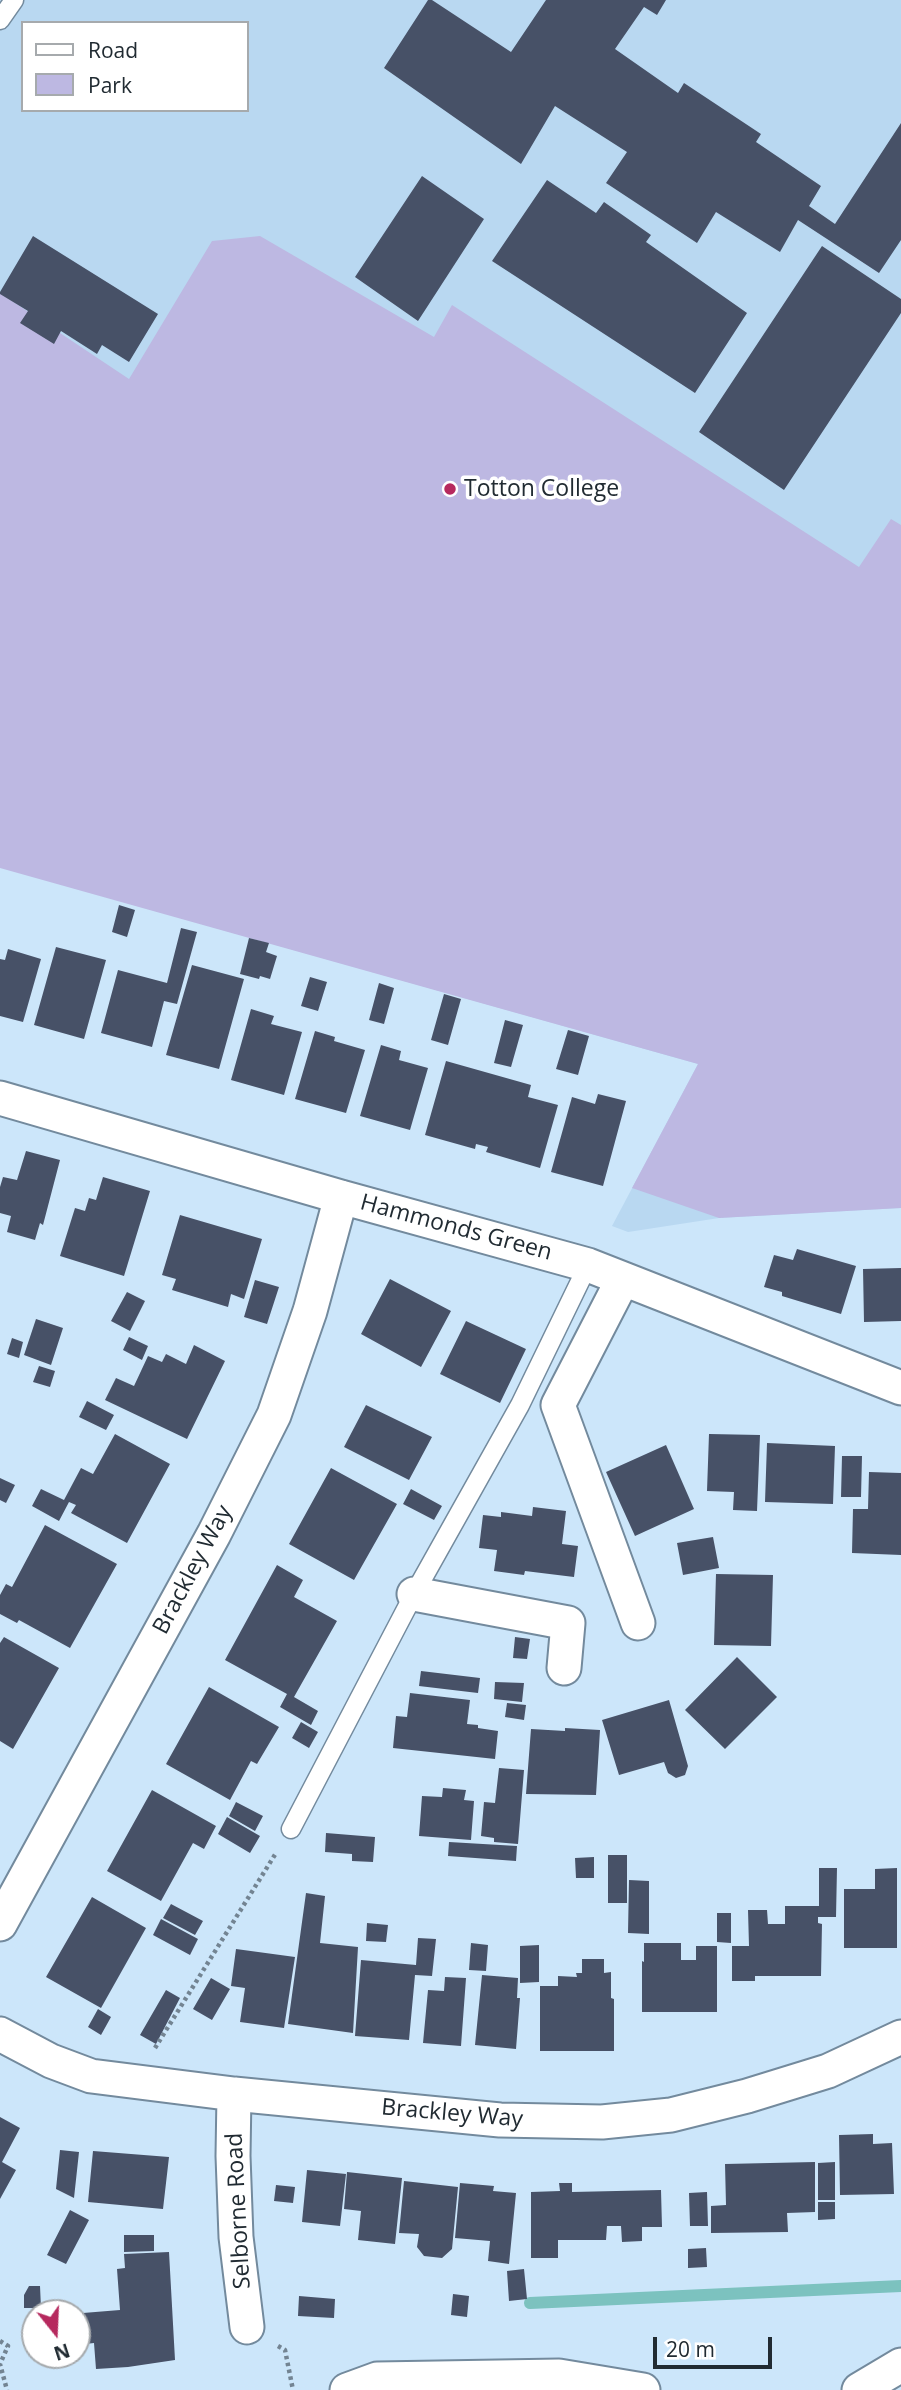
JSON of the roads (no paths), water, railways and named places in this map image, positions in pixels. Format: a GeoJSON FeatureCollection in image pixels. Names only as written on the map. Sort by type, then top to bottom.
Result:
{"type":"FeatureCollection","features":[{"type":"Feature","properties":{"kind":"street","name":"Hammonds Green"},"geometry":{"type":"LineString","coordinates":[[0,1098],[588,1265],[901,1388]]}},
{"type":"Feature","properties":{"kind":"street","name":"Brackley Way"},"geometry":{"type":"LineString","coordinates":[[0,1924],[214,1534],[274,1415],[310,1311],[341,1197]]}},
{"type":"Feature","properties":{"kind":"street"},"geometry":{"type":"LineString","coordinates":[[623,1279],[558,1405],[638,1623]]}},
{"type":"Feature","properties":{"kind":"street"},"geometry":{"type":"LineString","coordinates":[[414,1594],[568,1623],[564,1668]]}},
{"type":"Feature","properties":{"kind":"street","name":"Brackley Way"},"geometry":{"type":"LineString","coordinates":[[0,2034],[51,2061],[91,2076],[234,2094],[500,2120],[602,2122],[671,2115],[747,2096],[828,2071],[901,2036]]}},
{"type":"Feature","properties":{"kind":"street","name":"Selborne Road"},"geometry":{"type":"LineString","coordinates":[[234,2094],[236,2237],[247,2327]]}},
{"type":"Feature","properties":{"kind":"street"},"geometry":{"type":"LineString","coordinates":[[859,2390],[901,2365]]}},
{"type":"Feature","properties":{"kind":"street"},"geometry":{"type":"LineString","coordinates":[[347,2390],[377,2379],[559,2376],[643,2390]]}},
{"type":"Feature","properties":{"kind":"lane"},"geometry":{"type":"LineString","coordinates":[[0,20],[14,0]]}},
{"type":"Feature","properties":{"kind":"lane"},"geometry":{"type":"LineString","coordinates":[[291,1829],[414,1594],[520,1405],[588,1265]]}},
{"type":"Feature","properties":{"kind":"waterway"},"geometry":{"type":"LineString","coordinates":[[530,2303],[901,2286]]}},
{"type":"Feature","properties":{"kind":"place","name":"Totton College"},"geometry":{"type":"Point","coordinates":[450,489]}}]}
